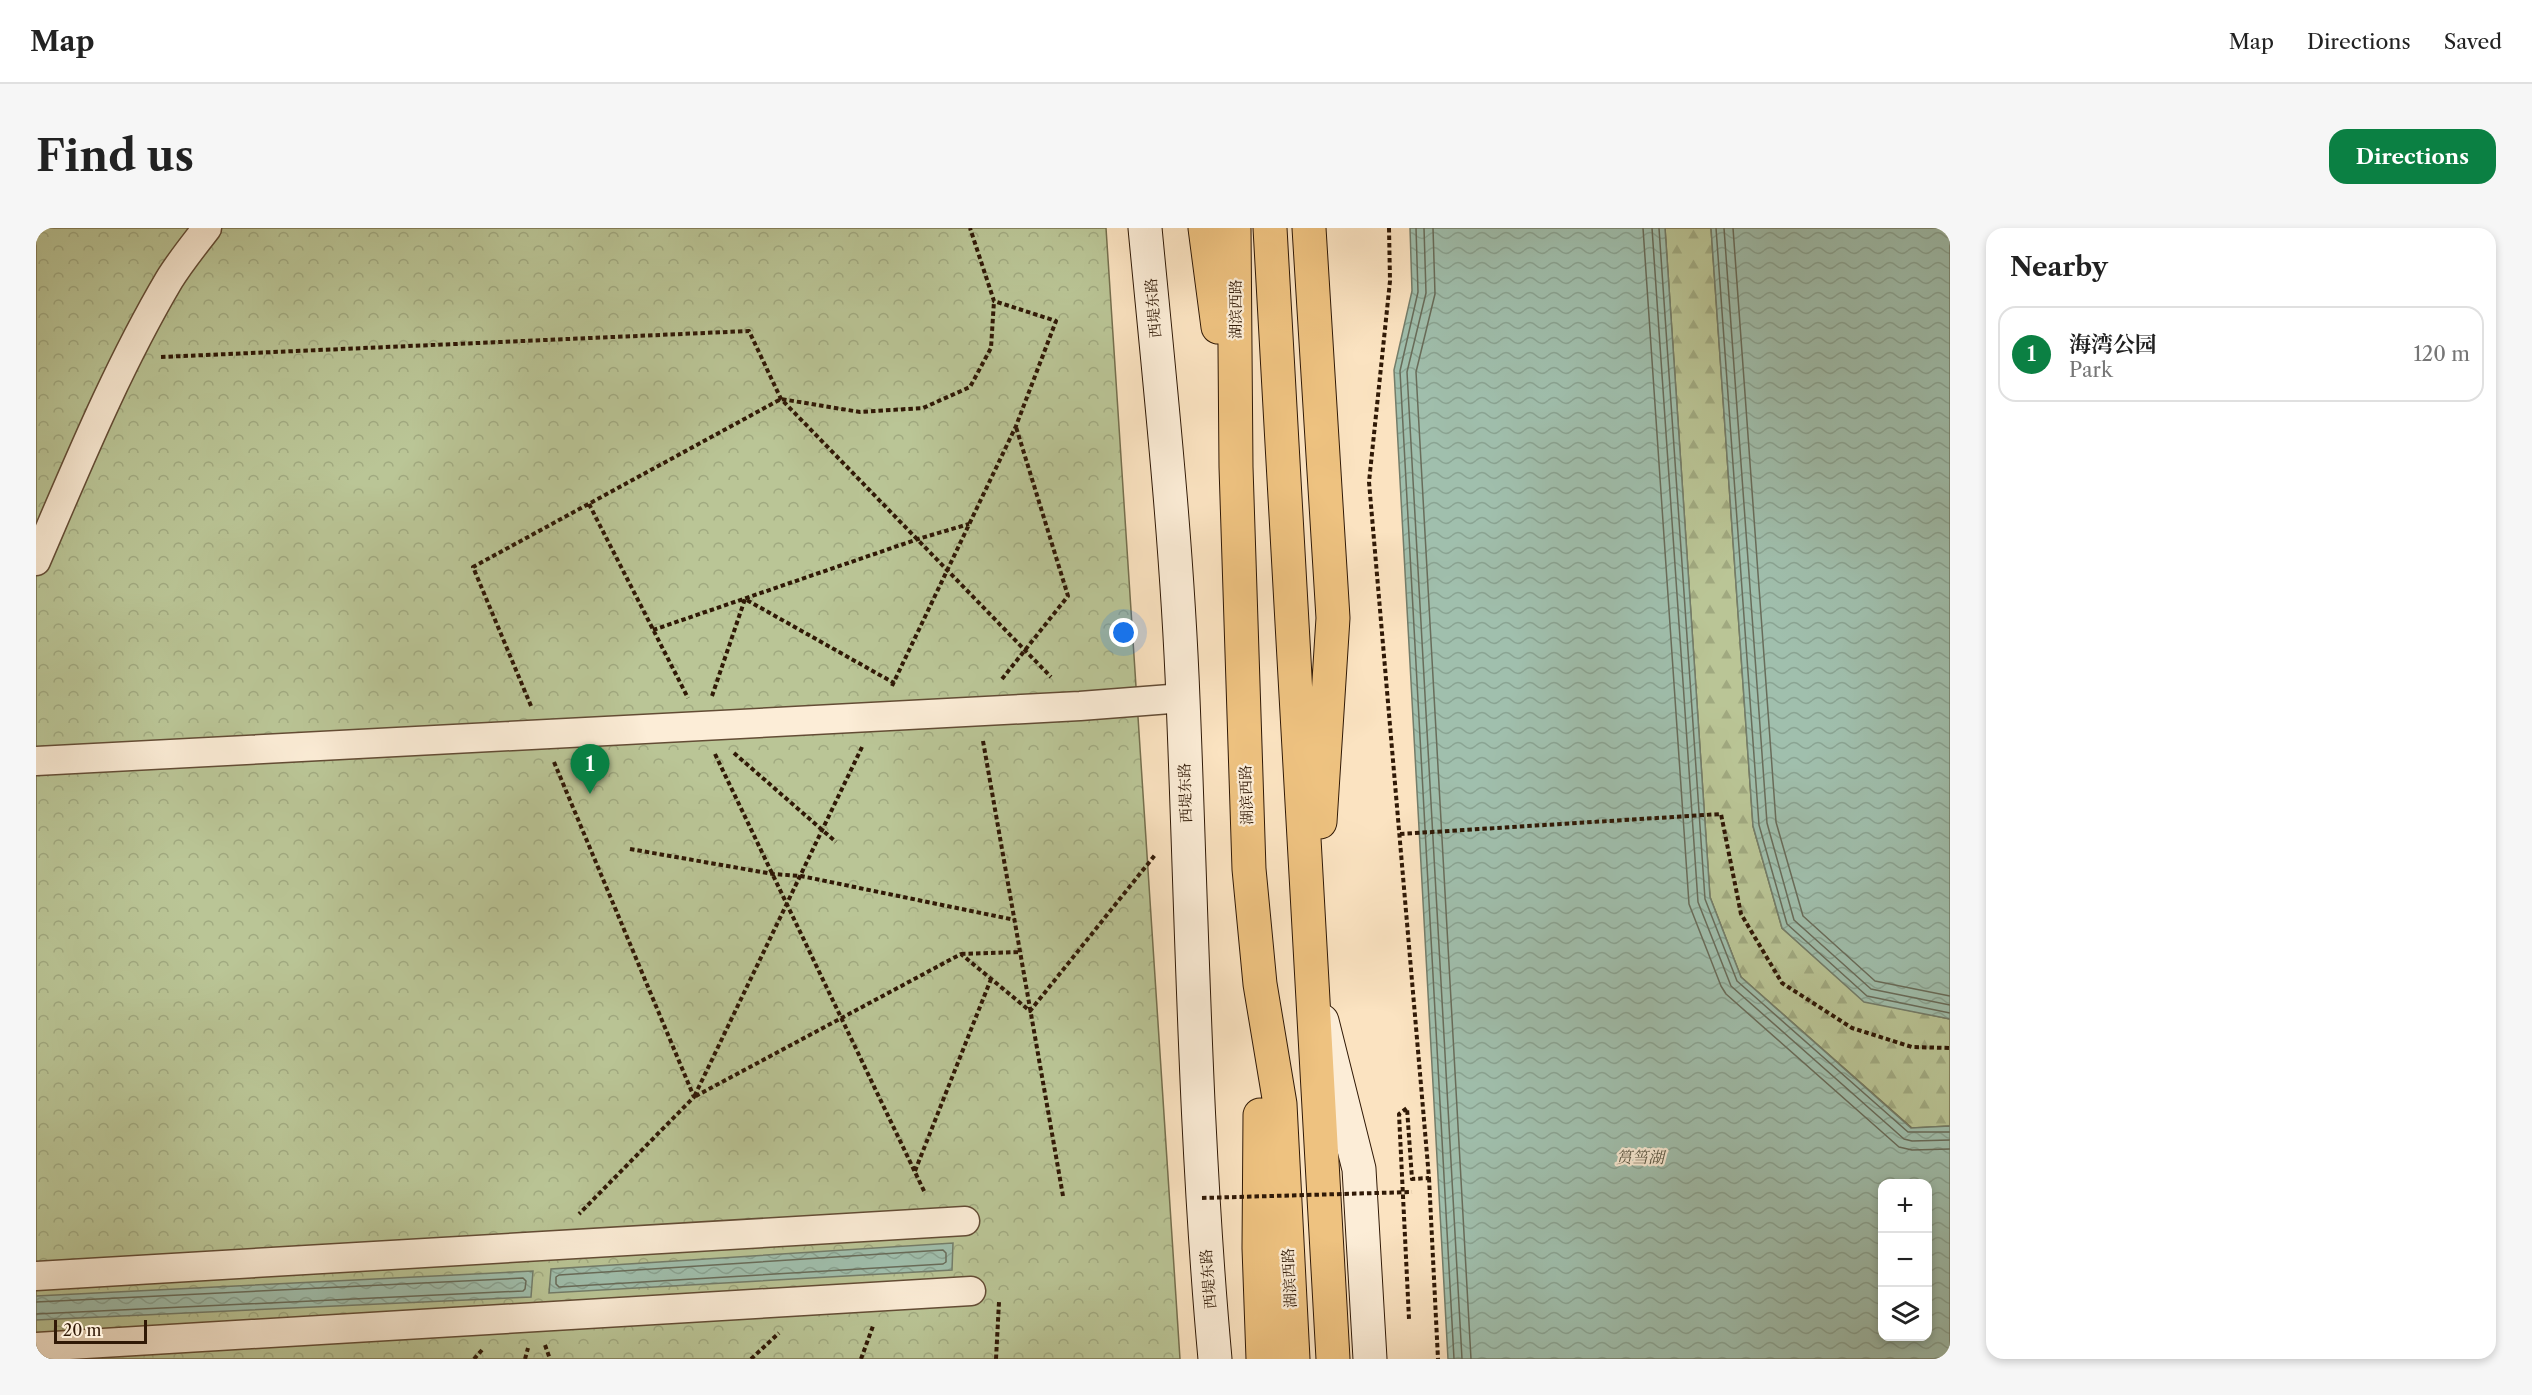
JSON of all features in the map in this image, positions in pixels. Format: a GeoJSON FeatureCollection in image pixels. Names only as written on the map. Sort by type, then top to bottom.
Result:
{"type":"FeatureCollection","features":[{"type":"Feature","properties":{"kind":"main road","name":"西堤东路"},"geometry":{"type":"LineString","coordinates":[[1146,228],[1167,454],[1183,698],[1202,1198],[1215,1359]]}},
{"type":"Feature","properties":{"kind":"main road"},"geometry":{"type":"LineString","coordinates":[[1207,228],[1212,285],[1236,467]]}},
{"type":"Feature","properties":{"kind":"main road"},"geometry":{"type":"LineString","coordinates":[[1309,228],[1333,618],[1311,974],[1359,1169],[1370,1359]]}},
{"type":"Feature","properties":{"kind":"main road"},"geometry":{"type":"LineString","coordinates":[[1270,235],[1333,1359]]}},
{"type":"Feature","properties":{"kind":"main road","name":"湖滨西路"},"geometry":{"type":"LineString","coordinates":[[1234,238],[1236,467],[1249,868],[1260,984],[1280,1104],[1293,1359]]}},
{"type":"Feature","properties":{"kind":"main road"},"geometry":{"type":"LineString","coordinates":[[1260,984],[1259,1248],[1263,1359]]}},
{"type":"Feature","properties":{"kind":"street"},"geometry":{"type":"LineString","coordinates":[[36,561],[104,404],[127,358],[170,278],[207,228]]}},
{"type":"Feature","properties":{"kind":"street"},"geometry":{"type":"LineString","coordinates":[[36,761],[978,712],[1183,698]]}},
{"type":"Feature","properties":{"kind":"street"},"geometry":{"type":"LineString","coordinates":[[36,1276],[952,1222]]}},
{"type":"Feature","properties":{"kind":"street"},"geometry":{"type":"LineString","coordinates":[[36,1347],[971,1292]]}},
{"type":"Feature","properties":{"kind":"path"},"geometry":{"type":"LineString","coordinates":[[970,228],[994,300],[1056,321],[1016,426],[694,1097],[961,954],[1020,952]]}},
{"type":"Feature","properties":{"kind":"path"},"geometry":{"type":"LineString","coordinates":[[1389,228],[1390,281],[1369,482],[1429,1178],[1438,1359]]}},
{"type":"Feature","properties":{"kind":"path"},"geometry":{"type":"LineString","coordinates":[[127,358],[749,331],[781,399],[1080,706]]}},
{"type":"Feature","properties":{"kind":"path"},"geometry":{"type":"LineString","coordinates":[[1016,426],[1068,596],[978,712],[1063,1196]]}},
{"type":"Feature","properties":{"kind":"path"},"geometry":{"type":"LineString","coordinates":[[589,504],[702,726],[915,1171],[952,1222]]}},
{"type":"Feature","properties":{"kind":"path"},"geometry":{"type":"LineString","coordinates":[[653,630],[918,539],[969,524]]}},
{"type":"Feature","properties":{"kind":"path"},"geometry":{"type":"LineString","coordinates":[[746,599],[893,683],[904,687]]}},
{"type":"Feature","properties":{"kind":"path"},"geometry":{"type":"LineString","coordinates":[[1400,834],[1721,814],[1741,914],[1782,983],[1852,1028],[1912,1047],[1950,1048]]}},
{"type":"Feature","properties":{"kind":"path"},"geometry":{"type":"LineString","coordinates":[[1030,1011],[1186,818]]}},
{"type":"Feature","properties":{"kind":"path"},"geometry":{"type":"LineString","coordinates":[[630,849],[773,874],[801,876],[1014,920]]}},
{"type":"Feature","properties":{"kind":"path"},"geometry":{"type":"LineString","coordinates":[[961,954],[1030,1011]]}},
{"type":"Feature","properties":{"kind":"path"},"geometry":{"type":"LineString","coordinates":[[915,1171],[991,978]]}},
{"type":"Feature","properties":{"kind":"path"},"geometry":{"type":"LineString","coordinates":[[1409,1319],[1399,1114],[1407,1108],[1412,1179],[1429,1178]]}},
{"type":"Feature","properties":{"kind":"path"},"geometry":{"type":"LineString","coordinates":[[1202,1198],[1412,1192]]}},
{"type":"Feature","properties":{"kind":"path"},"geometry":{"type":"LineString","coordinates":[[996,1359],[999,1301]]}},
{"type":"Feature","properties":{"kind":"green space"},"geometry":{"type":"Polygon","coordinates":[[[36,228],[1106,228],[1180,1359],[36,1359],[36,228]]]}},
{"type":"Feature","properties":{"kind":"green space"},"geometry":{"type":"Polygon","coordinates":[[[1665,228],[1711,228],[1753,826],[1782,928],[1864,1001],[1950,1019],[1950,1126],[1912,1128],[1741,977],[1710,897],[1665,228]]]}},
{"type":"Feature","properties":{"kind":"water","name":"筼筜湖"},"geometry":{"type":"Polygon","coordinates":[[[1410,228],[1665,228],[1710,897],[1741,977],[1911,1128],[1950,1126],[1950,1359],[1448,1359],[1394,370],[1412,291],[1410,228]]]}},
{"type":"Feature","properties":{"kind":"water"},"geometry":{"type":"Polygon","coordinates":[[[1711,228],[1950,228],[1950,1019],[1864,1002],[1782,928],[1753,826],[1711,228]]]}},
{"type":"Feature","properties":{"kind":"water"},"geometry":{"type":"Polygon","coordinates":[[[953,1243],[952,1270],[549,1293],[551,1269],[953,1243]]]}},
{"type":"Feature","properties":{"kind":"water"},"geometry":{"type":"Polygon","coordinates":[[[533,1271],[531,1297],[36,1320],[36,1296],[533,1271]]]}},
{"type":"Feature","properties":{"kind":"place","name":"海湾公园"},"geometry":{"type":"Point","coordinates":[590,794]}}]}
